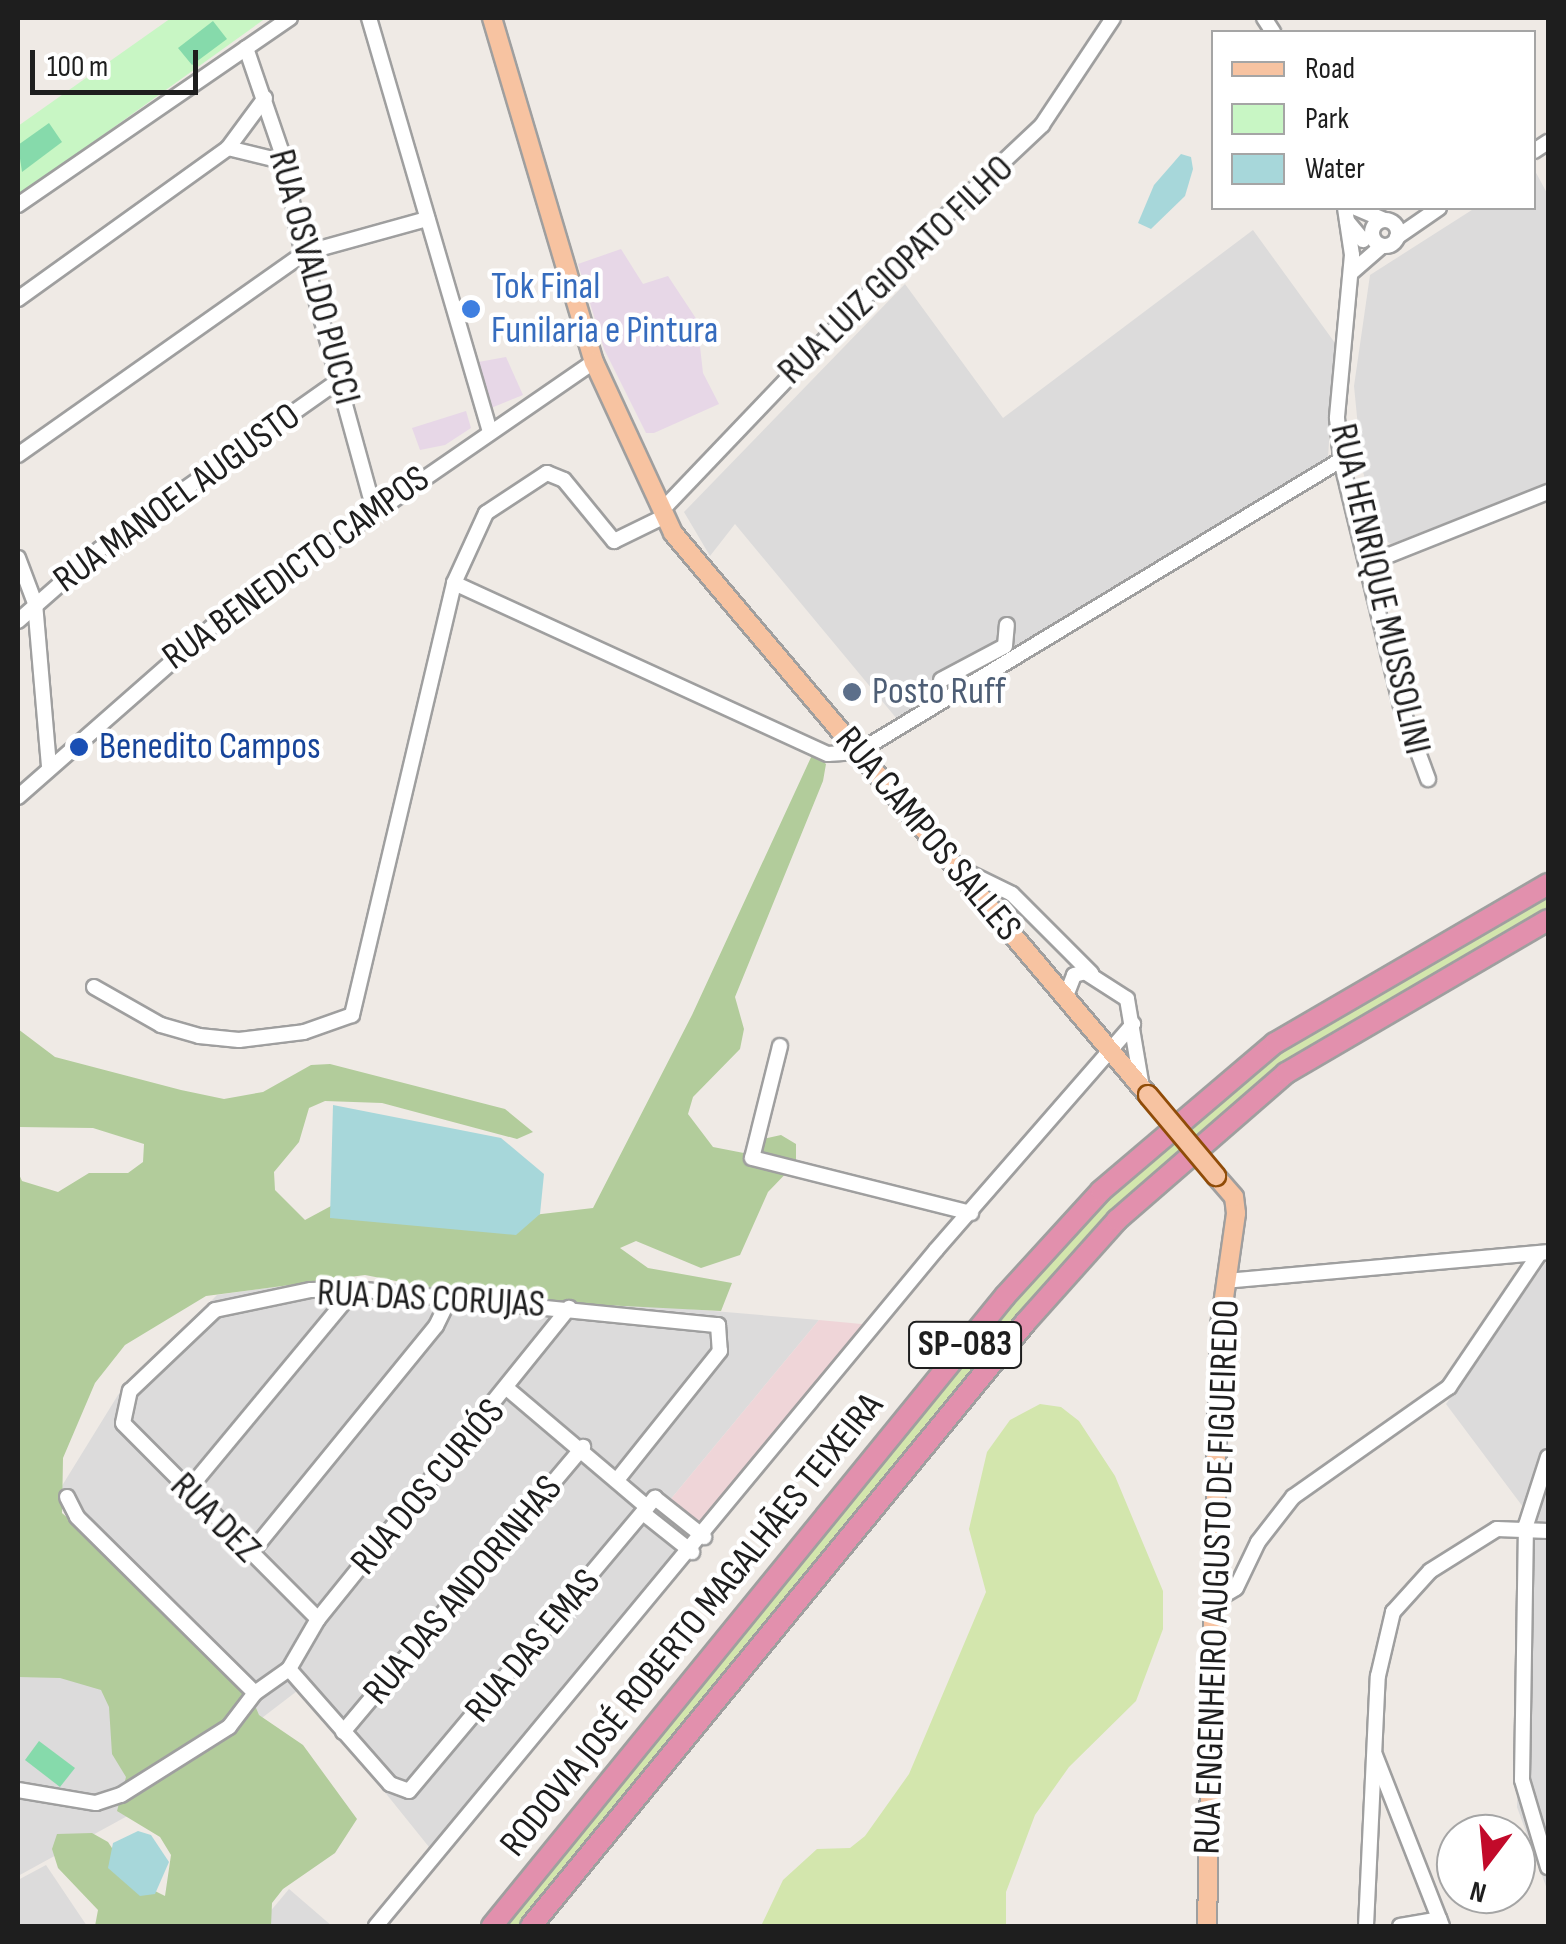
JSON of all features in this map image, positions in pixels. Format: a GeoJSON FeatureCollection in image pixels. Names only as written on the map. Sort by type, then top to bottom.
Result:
{"type":"FeatureCollection","features":[{"type":"Feature","properties":{"kind":"highway","name":"RODOVIA JOSÉ ROBERTO MAGALHÃES TEIXEIRA"},"geometry":{"type":"LineString","coordinates":[[492,1926],[1005,1296],[1115,1178],[1275,1042],[1548,883]]}},
{"type":"Feature","properties":{"kind":"highway","name":"RODOVIA JOSÉ ROBERTO MAGALHÃES TEIXEIRA"},"geometry":{"type":"LineString","coordinates":[[531,1926],[1024,1322],[1118,1220],[1286,1072],[1548,920]]}},
{"type":"Feature","properties":{"kind":"main road","name":"RUA CAMPOS SALLES"},"geometry":{"type":"LineString","coordinates":[[492,18],[594,362],[663,513],[1146,1094]]}},
{"type":"Feature","properties":{"kind":"main road","name":"RUA ENGENHEIRO AUGUSTO DE FIGUEIREDO"},"geometry":{"type":"LineString","coordinates":[[1146,1094],[1234,1197],[1236,1213],[1218,1333],[1207,1926]]}},
{"type":"Feature","properties":{"kind":"street"},"geometry":{"type":"LineString","coordinates":[[18,205],[290,18]]}},
{"type":"Feature","properties":{"kind":"street"},"geometry":{"type":"LineString","coordinates":[[369,18],[488,428]]}},
{"type":"Feature","properties":{"kind":"street","name":"RUA LUIZ GIOPATO FILHO"},"geometry":{"type":"LineString","coordinates":[[663,513],[919,241],[1031,136],[1113,18]]}},
{"type":"Feature","properties":{"kind":"street","name":"RUA OSVALDO PUCCI"},"geometry":{"type":"LineString","coordinates":[[246,48],[285,162],[304,254],[374,509]]}},
{"type":"Feature","properties":{"kind":"street"},"geometry":{"type":"LineString","coordinates":[[18,300],[228,148],[265,98]]}},
{"type":"Feature","properties":{"kind":"street"},"geometry":{"type":"LineString","coordinates":[[228,148],[285,162]]}},
{"type":"Feature","properties":{"kind":"street"},"geometry":{"type":"LineString","coordinates":[[1349,212],[1387,220],[1433,211]]}},
{"type":"Feature","properties":{"kind":"street"},"geometry":{"type":"LineString","coordinates":[[1352,272],[1433,211]]}},
{"type":"Feature","properties":{"kind":"street"},"geometry":{"type":"LineString","coordinates":[[1349,212],[1368,236],[1382,246]]}},
{"type":"Feature","properties":{"kind":"street","name":"RUA HENRIQUE MUSSOLINI"},"geometry":{"type":"LineString","coordinates":[[1349,212],[1352,272],[1337,418],[1341,460],[1401,706],[1428,779]]}},
{"type":"Feature","properties":{"kind":"street"},"geometry":{"type":"LineString","coordinates":[[18,455],[304,254],[427,220]]}},
{"type":"Feature","properties":{"kind":"street"},"geometry":{"type":"LineString","coordinates":[[1352,255],[1387,220]]}},
{"type":"Feature","properties":{"kind":"street"},"geometry":{"type":"LineString","coordinates":[[1387,220],[1397,237]]}},
{"type":"Feature","properties":{"kind":"street","name":"RUA BENEDICTO CAMPOS"},"geometry":{"type":"LineString","coordinates":[[18,798],[147,676],[488,428],[594,362]]}},
{"type":"Feature","properties":{"kind":"street","name":"RUA MANOEL AUGUSTO"},"geometry":{"type":"LineString","coordinates":[[18,620],[100,548],[340,380]]}},
{"type":"Feature","properties":{"kind":"street"},"geometry":{"type":"LineString","coordinates":[[454,583],[828,754],[858,752],[1341,460]]}},
{"type":"Feature","properties":{"kind":"street"},"geometry":{"type":"LineString","coordinates":[[94,987],[161,1024],[198,1036],[239,1040],[304,1032],[352,1015],[454,583],[486,513],[547,473],[564,480],[614,541],[663,513]]}},
{"type":"Feature","properties":{"kind":"street"},"geometry":{"type":"LineString","coordinates":[[1367,564],[1548,492]]}},
{"type":"Feature","properties":{"kind":"street"},"geometry":{"type":"LineString","coordinates":[[18,558],[35,603],[49,766]]}},
{"type":"Feature","properties":{"kind":"street"},"geometry":{"type":"LineString","coordinates":[[941,680],[1005,646],[1007,626]]}},
{"type":"Feature","properties":{"kind":"street"},"geometry":{"type":"LineString","coordinates":[[956,866],[1012,894],[1068,956],[1127,999],[1146,1094]]}},
{"type":"Feature","properties":{"kind":"street"},"geometry":{"type":"LineString","coordinates":[[1066,996],[1074,976],[1092,973]]}},
{"type":"Feature","properties":{"kind":"street"},"geometry":{"type":"LineString","coordinates":[[1094,1029],[1115,1034],[1133,1024]]}},
{"type":"Feature","properties":{"kind":"street"},"geometry":{"type":"LineString","coordinates":[[376,1926],[1133,1024]]}},
{"type":"Feature","properties":{"kind":"street"},"geometry":{"type":"LineString","coordinates":[[780,1046],[752,1158],[971,1213]]}},
{"type":"Feature","properties":{"kind":"street"},"geometry":{"type":"LineString","coordinates":[[1225,1281],[1544,1253]]}},
{"type":"Feature","properties":{"kind":"street"},"geometry":{"type":"LineString","coordinates":[[1216,1600],[1236,1588],[1258,1542],[1294,1497],[1449,1387],[1544,1253]]}},
{"type":"Feature","properties":{"kind":"street"},"geometry":{"type":"LineString","coordinates":[[188,1490],[355,1289]]}},
{"type":"Feature","properties":{"kind":"street","name":"RUA DAS CORUJAS"},"geometry":{"type":"LineString","coordinates":[[121,1411],[130,1390],[215,1310],[311,1290],[355,1289],[711,1321],[723,1332],[720,1351],[618,1479]]}},
{"type":"Feature","properties":{"kind":"street"},"geometry":{"type":"LineString","coordinates":[[250,1554],[436,1326],[450,1297]]}},
{"type":"Feature","properties":{"kind":"street","name":"RUA DOS CURIÓS"},"geometry":{"type":"LineString","coordinates":[[289,1669],[318,1619],[509,1390],[570,1308]]}},
{"type":"Feature","properties":{"kind":"street"},"geometry":{"type":"LineString","coordinates":[[509,1390],[584,1447],[692,1552]]}},
{"type":"Feature","properties":{"kind":"street","name":"RUA DEZ"},"geometry":{"type":"LineString","coordinates":[[121,1411],[123,1424],[318,1619]]}},
{"type":"Feature","properties":{"kind":"street","name":"RUA DAS ANDORINHAS"},"geometry":{"type":"LineString","coordinates":[[343,1732],[584,1447]]}},
{"type":"Feature","properties":{"kind":"street"},"geometry":{"type":"LineString","coordinates":[[1548,1457],[1526,1525],[1522,1780],[1548,1866]]}},
{"type":"Feature","properties":{"kind":"street"},"geometry":{"type":"LineString","coordinates":[[67,1497],[76,1517],[255,1693]]}},
{"type":"Feature","properties":{"kind":"street"},"geometry":{"type":"LineString","coordinates":[[648,1506],[704,1536]]}},
{"type":"Feature","properties":{"kind":"street","name":"RUA DAS EMAS"},"geometry":{"type":"LineString","coordinates":[[343,1732],[390,1784],[409,1791],[648,1506]]}},
{"type":"Feature","properties":{"kind":"street"},"geometry":{"type":"LineString","coordinates":[[1366,1926],[1380,1655],[1393,1612],[1430,1571],[1498,1528],[1526,1525],[1548,1530]]}},
{"type":"Feature","properties":{"kind":"street"},"geometry":{"type":"LineString","coordinates":[[18,1808],[24,1792],[71,1804],[121,1795],[229,1727],[255,1693],[289,1669],[343,1732]]}},
{"type":"Feature","properties":{"kind":"street"},"geometry":{"type":"LineString","coordinates":[[1373,1750],[1440,1923],[1400,1926]]}},
{"type":"Feature","properties":{"kind":"street"},"geometry":{"type":"LineString","coordinates":[[1371,1796],[1394,1800]]}},
{"type":"Feature","properties":{"kind":"shaded area"},"geometry":{"type":"Polygon","coordinates":[[[1536,173],[1548,195],[1548,483],[1391,544],[1380,536],[1362,468],[1354,386],[1370,275],[1472,210],[1536,210],[1536,173]]]}},
{"type":"Feature","properties":{"kind":"shaded area"},"geometry":{"type":"Polygon","coordinates":[[[1253,230],[1335,343],[1328,458],[897,719],[735,524],[710,556],[684,512],[905,284],[1003,418],[1253,230]]]}},
{"type":"Feature","properties":{"kind":"shaded area"},"geometry":{"type":"Polygon","coordinates":[[[621,249],[643,284],[668,276],[697,320],[703,373],[719,404],[654,433],[646,433],[604,349],[578,264],[621,249]]]}},
{"type":"Feature","properties":{"kind":"shaded area"},"geometry":{"type":"Polygon","coordinates":[[[506,357],[523,395],[491,408],[473,363],[506,357]]]}},
{"type":"Feature","properties":{"kind":"shaded area"},"geometry":{"type":"Polygon","coordinates":[[[466,411],[471,428],[445,445],[420,450],[412,428],[466,411]]]}},
{"type":"Feature","properties":{"kind":"shaded area"},"geometry":{"type":"Polygon","coordinates":[[[1548,1259],[1548,1892],[1536,1859],[1536,1814],[1520,1814],[1517,1807],[1523,1507],[1446,1404],[1548,1259]]]}},
{"type":"Feature","properties":{"kind":"shaded area"},"geometry":{"type":"Polygon","coordinates":[[[332,1279],[819,1320],[670,1500],[703,1527],[429,1847],[301,1688],[151,1803],[18,1876],[18,1568],[77,1533],[58,1501],[60,1489],[118,1395],[217,1295],[332,1279]]]}},
{"type":"Feature","properties":{"kind":"shaded area"},"geometry":{"type":"Polygon","coordinates":[[[819,1320],[872,1325],[703,1527],[670,1500],[819,1320]]]}},
{"type":"Feature","properties":{"kind":"shaded area"},"geometry":{"type":"Polygon","coordinates":[[[46,1865],[87,1926],[18,1926],[18,1880],[46,1865]]]}},
{"type":"Feature","properties":{"kind":"shaded area"},"geometry":{"type":"Polygon","coordinates":[[[289,1889],[332,1926],[258,1926],[289,1889]]]}},
{"type":"Feature","properties":{"kind":"green space"},"geometry":{"type":"Polygon","coordinates":[[[171,18],[266,18],[18,196],[18,126],[171,18]]]}},
{"type":"Feature","properties":{"kind":"green space"},"geometry":{"type":"Polygon","coordinates":[[[213,21],[227,39],[192,65],[178,48],[213,21]]]}},
{"type":"Feature","properties":{"kind":"green space"},"geometry":{"type":"Polygon","coordinates":[[[49,123],[62,142],[22,172],[18,145],[49,123]]]}},
{"type":"Feature","properties":{"kind":"green space"},"geometry":{"type":"Polygon","coordinates":[[[813,753],[826,764],[823,781],[735,997],[744,1029],[740,1049],[693,1097],[688,1114],[713,1147],[754,1155],[763,1139],[781,1135],[796,1144],[796,1163],[768,1192],[740,1255],[701,1268],[636,1241],[620,1248],[648,1268],[732,1283],[721,1311],[489,1299],[365,1275],[206,1296],[125,1345],[95,1383],[63,1458],[62,1513],[239,1668],[259,1715],[303,1745],[357,1819],[335,1853],[283,1889],[272,1903],[271,1926],[95,1926],[98,1910],[58,1868],[52,1849],[57,1834],[92,1833],[108,1842],[133,1880],[165,1896],[171,1855],[160,1837],[117,1811],[126,1777],[112,1754],[109,1707],[101,1690],[60,1678],[18,1677],[18,1172],[22,1181],[58,1192],[89,1173],[128,1173],[143,1162],[144,1144],[93,1128],[18,1127],[18,1029],[55,1057],[224,1099],[263,1092],[311,1065],[330,1064],[505,1109],[533,1132],[517,1139],[382,1103],[325,1101],[309,1108],[299,1142],[274,1172],[275,1190],[305,1220],[344,1199],[516,1217],[593,1208],[692,1015],[813,753]]]}},
{"type":"Feature","properties":{"kind":"green space"},"geometry":{"type":"Polygon","coordinates":[[[1548,893],[1548,913],[1319,1042],[1214,1120],[1145,1184],[521,1926],[502,1926],[921,1411],[1063,1243],[1129,1177],[1271,1054],[1548,893]]]}},
{"type":"Feature","properties":{"kind":"green space"},"geometry":{"type":"Polygon","coordinates":[[[1040,1404],[1061,1407],[1079,1421],[1115,1476],[1163,1591],[1163,1629],[1136,1701],[1069,1767],[1035,1815],[1006,1892],[1006,1926],[761,1926],[783,1880],[817,1849],[850,1848],[865,1836],[909,1774],[986,1592],[969,1529],[987,1452],[1010,1420],[1040,1404]]]}},
{"type":"Feature","properties":{"kind":"green space"},"geometry":{"type":"Polygon","coordinates":[[[39,1741],[75,1768],[60,1787],[25,1760],[39,1741]]]}},
{"type":"Feature","properties":{"kind":"water"},"geometry":{"type":"Polygon","coordinates":[[[1181,154],[1191,157],[1193,169],[1185,196],[1151,229],[1138,223],[1154,185],[1181,154]]]}},
{"type":"Feature","properties":{"kind":"water"},"geometry":{"type":"Polygon","coordinates":[[[333,1105],[501,1138],[544,1174],[540,1214],[516,1235],[330,1218],[333,1105]]]}},
{"type":"Feature","properties":{"kind":"water"},"geometry":{"type":"Polygon","coordinates":[[[138,1831],[151,1835],[169,1862],[155,1894],[140,1896],[108,1868],[113,1843],[138,1831]]]}},
{"type":"Feature","properties":{"kind":"place","name":"Tok Final Funilaria e Pintura"},"geometry":{"type":"Point","coordinates":[471,309]}},
{"type":"Feature","properties":{"kind":"place","name":"Posto Ruff"},"geometry":{"type":"Point","coordinates":[852,692]}},
{"type":"Feature","properties":{"kind":"place","name":"Benedito Campos"},"geometry":{"type":"Point","coordinates":[79,747]}}]}
